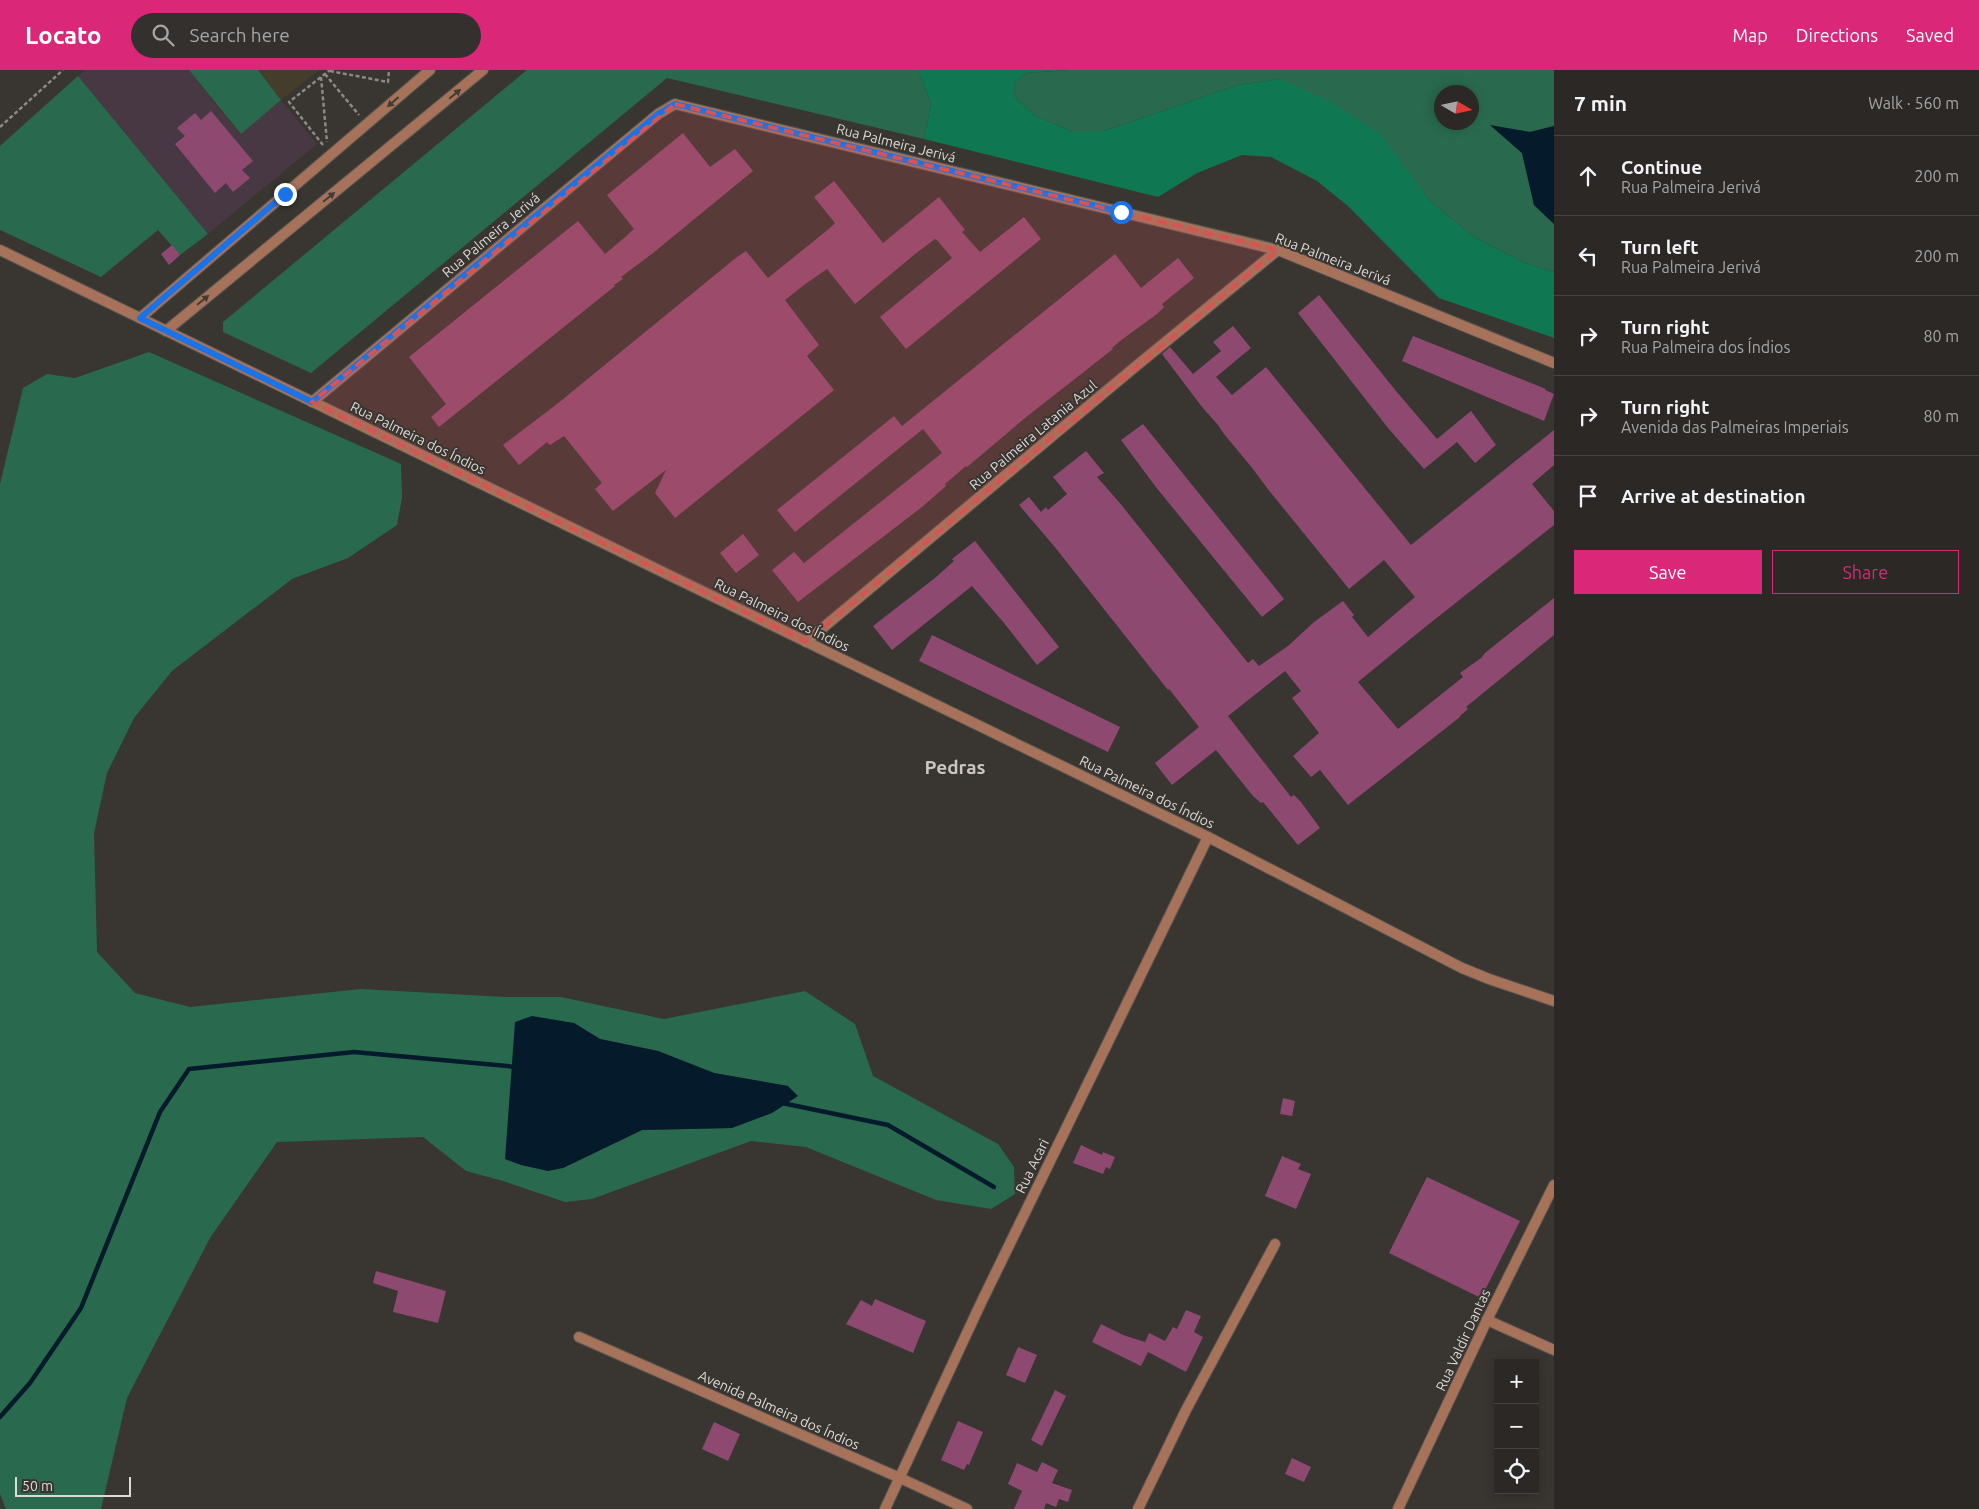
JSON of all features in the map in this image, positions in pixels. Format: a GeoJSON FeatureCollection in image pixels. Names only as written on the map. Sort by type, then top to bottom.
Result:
{"type":"FeatureCollection","features":[{"type":"Feature","properties":{"kind":"street"},"geometry":{"type":"LineString","coordinates":[[140,318],[430,70]]}},
{"type":"Feature","properties":{"kind":"street"},"geometry":{"type":"LineString","coordinates":[[166,330],[483,70]]}},
{"type":"Feature","properties":{"kind":"street","name":"Rua Palmeira Jerivá"},"geometry":{"type":"LineString","coordinates":[[312,402],[658,114],[675,104],[1278,250],[1554,363]]}},
{"type":"Feature","properties":{"kind":"street","name":"Rua Palmeira dos Índios"},"geometry":{"type":"LineString","coordinates":[[0,250],[1208,837],[1462,968],[1554,1001]]}},
{"type":"Feature","properties":{"kind":"street","name":"Rua Palmeira Latania Azul"},"geometry":{"type":"LineString","coordinates":[[806,642],[1134,367],[1278,250]]}},
{"type":"Feature","properties":{"kind":"street","name":"Rua Acari"},"geometry":{"type":"LineString","coordinates":[[886,1509],[980,1305],[1208,837]]}},
{"type":"Feature","properties":{"kind":"street","name":"Rua Valdir Dantas"},"geometry":{"type":"LineString","coordinates":[[1398,1509],[1487,1320],[1554,1184]]}},
{"type":"Feature","properties":{"kind":"street"},"geometry":{"type":"LineString","coordinates":[[1138,1509],[1186,1410],[1275,1244]]}},
{"type":"Feature","properties":{"kind":"street"},"geometry":{"type":"LineString","coordinates":[[1487,1320],[1554,1350]]}},
{"type":"Feature","properties":{"kind":"street","name":"Avenida Palmeira dos Índios"},"geometry":{"type":"LineString","coordinates":[[579,1337],[967,1509]]}},
{"type":"Feature","properties":{"kind":"path"},"geometry":{"type":"LineString","coordinates":[[0,127],[63,70]]}},
{"type":"Feature","properties":{"kind":"path"},"geometry":{"type":"LineString","coordinates":[[323,145],[289,102],[329,70],[388,82],[389,70]]}},
{"type":"Feature","properties":{"kind":"path"},"geometry":{"type":"LineString","coordinates":[[325,74],[360,116]]}},
{"type":"Feature","properties":{"kind":"path"},"geometry":{"type":"LineString","coordinates":[[321,77],[327,142]]}},
{"type":"Feature","properties":{"kind":"highlighted area"},"geometry":{"type":"Polygon","coordinates":[[[675,104],[1278,250],[806,642],[312,402],[675,104]]]}},
{"type":"Feature","properties":{"kind":"shaded area"},"geometry":{"type":"Polygon","coordinates":[[[85,70],[189,70],[240,134],[281,100],[317,144],[208,234],[78,76],[85,70]]]}},
{"type":"Feature","properties":{"kind":"shaded area"},"geometry":{"type":"Polygon","coordinates":[[[258,70],[319,70],[281,100],[258,70]]]}},
{"type":"Feature","properties":{"kind":"green space"},"geometry":{"type":"Polygon","coordinates":[[[189,70],[258,70],[281,100],[241,134],[189,70]]]}},
{"type":"Feature","properties":{"kind":"green space"},"geometry":{"type":"Polygon","coordinates":[[[527,70],[918,70],[931,103],[924,139],[667,78],[311,373],[223,332],[223,322],[527,70]]]}},
{"type":"Feature","properties":{"kind":"green space"},"geometry":{"type":"Polygon","coordinates":[[[918,70],[1069,70],[1026,73],[1015,83],[1014,96],[1034,115],[1073,132],[1101,132],[1238,85],[1280,79],[1331,102],[1380,134],[1431,202],[1474,237],[1525,263],[1554,272],[1554,338],[1439,298],[1348,206],[1317,181],[1271,157],[1242,155],[1197,173],[1158,197],[924,139],[931,103],[918,70]]]}},
{"type":"Feature","properties":{"kind":"green space"},"geometry":{"type":"Polygon","coordinates":[[[1069,70],[1554,70],[1554,126],[1530,132],[1491,126],[1522,153],[1534,205],[1554,224],[1554,272],[1525,263],[1474,237],[1431,202],[1379,134],[1280,79],[1238,85],[1101,132],[1073,132],[1034,115],[1014,96],[1015,83],[1026,73],[1069,70]]]}},
{"type":"Feature","properties":{"kind":"green space"},"geometry":{"type":"Polygon","coordinates":[[[78,76],[208,234],[180,255],[158,230],[101,277],[0,230],[0,146],[78,76]]]}},
{"type":"Feature","properties":{"kind":"green space"},"geometry":{"type":"Polygon","coordinates":[[[149,352],[401,464],[402,498],[397,525],[348,558],[292,579],[172,671],[134,718],[107,773],[94,833],[97,952],[135,993],[190,1007],[361,989],[505,997],[561,997],[664,1019],[805,991],[855,1024],[873,1076],[998,1144],[1014,1167],[1015,1194],[991,1209],[936,1200],[806,1147],[751,1141],[592,1199],[565,1202],[503,1181],[466,1171],[423,1137],[277,1142],[210,1238],[127,1398],[101,1509],[6,1509],[0,1494],[0,484],[23,388],[47,374],[75,378],[149,352]],[[574,1023],[563,1168],[642,1130],[732,1128],[788,1086],[714,1073],[658,1051],[600,1039],[574,1023]]]}},
{"type":"Feature","properties":{"kind":"water"},"geometry":{"type":"Polygon","coordinates":[[[1490,125],[1530,132],[1554,126],[1554,224],[1534,205],[1522,153],[1490,125]]]}},
{"type":"Feature","properties":{"kind":"water"},"geometry":{"type":"Polygon","coordinates":[[[532,1016],[574,1023],[600,1039],[658,1051],[714,1073],[788,1086],[798,1096],[772,1113],[732,1128],[642,1130],[563,1168],[548,1171],[521,1165],[505,1159],[515,1022],[532,1016]]]}},
{"type":"Feature","properties":{"kind":"building"},"geometry":{"type":"Polygon","coordinates":[[[211,111],[253,161],[242,170],[250,178],[233,192],[226,183],[215,193],[175,144],[185,136],[177,128],[195,113],[201,120],[211,111]]]}},
{"type":"Feature","properties":{"kind":"building"},"geometry":{"type":"Polygon","coordinates":[[[683,133],[710,167],[735,149],[753,171],[621,277],[623,279],[615,286],[439,427],[431,417],[446,404],[409,357],[578,221],[605,254],[634,229],[607,195],[683,133]]]}},
{"type":"Feature","properties":{"kind":"building"},"geometry":{"type":"Polygon","coordinates":[[[834,181],[883,243],[939,197],[965,230],[962,232],[980,252],[1024,217],[1041,239],[906,349],[880,317],[952,258],[937,240],[935,239],[915,254],[855,304],[827,269],[804,285],[785,300],[819,345],[807,356],[834,390],[675,518],[655,493],[666,470],[613,511],[595,489],[602,483],[564,436],[550,445],[547,442],[519,465],[503,445],[557,404],[737,257],[746,251],[768,278],[830,228],[835,223],[814,197],[834,181]]]}},
{"type":"Feature","properties":{"kind":"building"},"geometry":{"type":"Polygon","coordinates":[[[172,245],[180,255],[169,265],[161,254],[172,245]]]}},
{"type":"Feature","properties":{"kind":"building"},"geometry":{"type":"Polygon","coordinates":[[[1115,254],[1141,288],[1178,258],[1194,278],[1162,304],[1164,307],[1157,314],[1120,341],[1113,349],[966,466],[922,507],[798,602],[772,570],[794,552],[804,563],[942,453],[923,429],[795,532],[777,510],[894,416],[902,426],[1115,254]]]}},
{"type":"Feature","properties":{"kind":"building"},"geometry":{"type":"Polygon","coordinates":[[[1319,295],[1437,439],[1471,411],[1496,445],[1475,463],[1457,442],[1424,469],[1388,428],[1298,313],[1319,295]]]}},
{"type":"Feature","properties":{"kind":"building"},"geometry":{"type":"Polygon","coordinates":[[[1233,326],[1251,348],[1216,377],[1232,395],[1266,367],[1411,545],[1554,430],[1554,465],[1532,484],[1554,511],[1554,525],[1358,682],[1398,729],[1463,677],[1460,673],[1554,598],[1554,635],[1466,707],[1468,709],[1460,717],[1348,805],[1320,770],[1311,777],[1293,756],[1319,733],[1292,698],[1301,691],[1285,671],[1228,716],[1291,797],[1294,795],[1301,802],[1320,828],[1298,845],[1263,802],[1261,803],[1253,796],[1216,750],[1172,785],[1155,763],[1199,727],[1019,505],[1029,497],[1041,512],[1046,507],[1048,510],[1067,494],[1053,477],[1086,451],[1104,473],[1097,477],[1248,663],[1253,659],[1259,666],[1288,646],[1314,622],[1343,601],[1354,615],[1352,617],[1368,637],[1415,597],[1384,560],[1349,589],[1202,407],[1162,354],[1170,347],[1193,374],[1221,351],[1213,342],[1233,326]]]}},
{"type":"Feature","properties":{"kind":"building"},"geometry":{"type":"Polygon","coordinates":[[[1413,336],[1546,389],[1554,394],[1544,421],[1402,361],[1413,336]]]}},
{"type":"Feature","properties":{"kind":"building"},"geometry":{"type":"Polygon","coordinates":[[[1143,424],[1284,599],[1262,617],[1155,486],[1121,440],[1143,424]]]}},
{"type":"Feature","properties":{"kind":"building"},"geometry":{"type":"Polygon","coordinates":[[[743,534],[759,555],[736,573],[720,553],[743,534]]]}},
{"type":"Feature","properties":{"kind":"building"},"geometry":{"type":"Polygon","coordinates":[[[975,541],[1059,647],[1037,665],[972,586],[892,650],[873,626],[935,578],[954,561],[952,559],[975,541]]]}},
{"type":"Feature","properties":{"kind":"building"},"geometry":{"type":"Polygon","coordinates":[[[932,635],[1120,727],[1108,752],[919,661],[932,635]]]}},
{"type":"Feature","properties":{"kind":"building"},"geometry":{"type":"Polygon","coordinates":[[[1283,1098],[1295,1101],[1292,1116],[1280,1114],[1283,1098]]]}},
{"type":"Feature","properties":{"kind":"building"},"geometry":{"type":"Polygon","coordinates":[[[1081,1145],[1102,1155],[1103,1152],[1115,1157],[1110,1169],[1106,1167],[1103,1174],[1073,1163],[1081,1145]]]}},
{"type":"Feature","properties":{"kind":"building"},"geometry":{"type":"Polygon","coordinates":[[[1282,1156],[1301,1164],[1298,1169],[1311,1174],[1296,1209],[1265,1196],[1282,1156]]]}},
{"type":"Feature","properties":{"kind":"building"},"geometry":{"type":"Polygon","coordinates":[[[1427,1177],[1520,1221],[1481,1298],[1389,1253],[1427,1177]]]}},
{"type":"Feature","properties":{"kind":"building"},"geometry":{"type":"Polygon","coordinates":[[[376,1271],[446,1291],[438,1323],[393,1312],[398,1291],[373,1283],[376,1271]]]}},
{"type":"Feature","properties":{"kind":"building"},"geometry":{"type":"Polygon","coordinates":[[[875,1299],[926,1321],[913,1353],[846,1324],[861,1300],[872,1306],[875,1299]]]}},
{"type":"Feature","properties":{"kind":"building"},"geometry":{"type":"Polygon","coordinates":[[[1186,1310],[1201,1316],[1194,1332],[1203,1337],[1186,1372],[1148,1352],[1141,1366],[1092,1342],[1101,1324],[1123,1335],[1145,1342],[1149,1333],[1165,1341],[1173,1327],[1177,1329],[1186,1310]]]}},
{"type":"Feature","properties":{"kind":"building"},"geometry":{"type":"Polygon","coordinates":[[[1018,1347],[1037,1355],[1025,1383],[1006,1375],[1018,1347]]]}},
{"type":"Feature","properties":{"kind":"building"},"geometry":{"type":"Polygon","coordinates":[[[1055,1390],[1066,1396],[1042,1446],[1031,1440],[1055,1390]]]}},
{"type":"Feature","properties":{"kind":"building"},"geometry":{"type":"Polygon","coordinates":[[[958,1421],[983,1432],[969,1465],[967,1464],[964,1470],[941,1460],[958,1421]]]}},
{"type":"Feature","properties":{"kind":"building"},"geometry":{"type":"Polygon","coordinates":[[[714,1422],[740,1434],[728,1461],[702,1449],[714,1422]]]}},
{"type":"Feature","properties":{"kind":"building"},"geometry":{"type":"Polygon","coordinates":[[[1292,1458],[1311,1467],[1304,1482],[1285,1474],[1292,1458]]]}},
{"type":"Feature","properties":{"kind":"building"},"geometry":{"type":"Polygon","coordinates":[[[1042,1462],[1058,1470],[1052,1483],[1072,1490],[1068,1502],[1059,1499],[1056,1507],[1046,1503],[1044,1509],[1014,1509],[1022,1491],[1008,1484],[1017,1463],[1037,1472],[1042,1462]]]}},
{"type":"Feature","properties":{"kind":"waterway"},"geometry":{"type":"LineString","coordinates":[[0,1417],[30,1383],[81,1308],[160,1112],[189,1069],[354,1052],[517,1067]]}},
{"type":"Feature","properties":{"kind":"waterway"},"geometry":{"type":"LineString","coordinates":[[782,1103],[888,1125],[994,1187]]}},
{"type":"Feature","properties":{"kind":"district","name":"Pedras"},"geometry":{"type":"Point","coordinates":[955,767]}},
{"type":"Feature","properties":{"kind":"route"},"geometry":{"type":"LineString","coordinates":[[285,194],[140,318],[312,402],[658,114],[675,104],[1121,212]]}}]}
